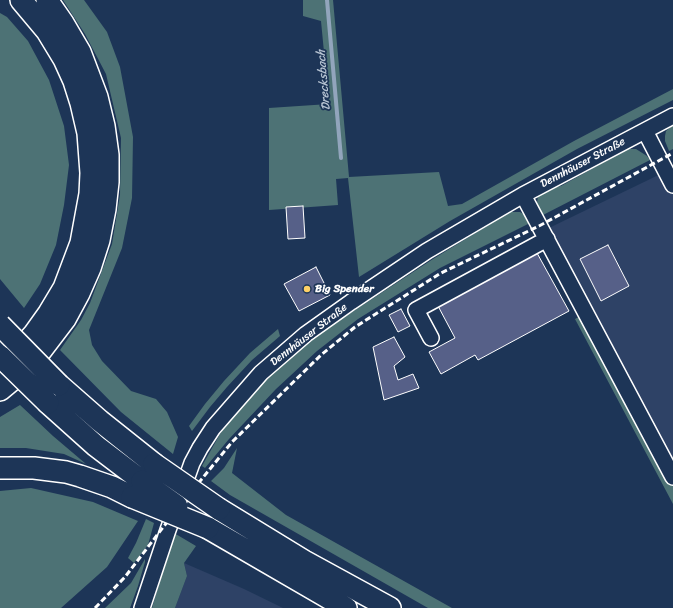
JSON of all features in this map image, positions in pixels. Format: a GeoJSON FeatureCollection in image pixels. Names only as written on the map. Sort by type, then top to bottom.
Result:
{"type":"FeatureCollection","features":[{"type":"Feature","properties":{"kind":"highway"},"geometry":{"type":"LineString","coordinates":[[0,368],[16,354],[34,334],[49,314],[64,288],[81,243],[90,187],[91,156],[88,133],[74,81],[64,59],[48,31],[21,0]]}},
{"type":"Feature","properties":{"kind":"highway"},"geometry":{"type":"LineString","coordinates":[[0,390],[30,365],[65,319],[90,268],[99,240],[105,209],[108,182],[108,156],[104,126],[97,97],[80,52],[63,23],[46,0]]}},
{"type":"Feature","properties":{"kind":"highway"},"geometry":{"type":"LineString","coordinates":[[0,325],[59,385],[100,421],[154,464],[219,509],[304,561],[390,608]]}},
{"type":"Feature","properties":{"kind":"highway"},"geometry":{"type":"LineString","coordinates":[[0,356],[48,403],[96,446],[137,489],[208,528],[346,608]]}},
{"type":"Feature","properties":{"kind":"highway"},"geometry":{"type":"LineString","coordinates":[[0,468],[34,468],[66,472],[112,487],[137,489]]}},
{"type":"Feature","properties":{"kind":"street","name":"Dennhäuser Straße"},"geometry":{"type":"LineString","coordinates":[[142,608],[168,530],[195,458],[213,428],[261,373],[306,334],[427,251],[523,194],[673,116]]}},
{"type":"Feature","properties":{"kind":"street"},"geometry":{"type":"LineString","coordinates":[[645,130],[673,185]]}},
{"type":"Feature","properties":{"kind":"street"},"geometry":{"type":"LineString","coordinates":[[523,194],[673,477]]}},
{"type":"Feature","properties":{"kind":"street"},"geometry":{"type":"LineString","coordinates":[[431,338],[416,310],[547,239]]}},
{"type":"Feature","properties":{"kind":"shaded area"},"geometry":{"type":"Polygon","coordinates":[[[673,168],[673,461],[549,228],[673,168]]]}},
{"type":"Feature","properties":{"kind":"shaded area"},"geometry":{"type":"Polygon","coordinates":[[[184,563],[283,608],[175,608],[187,576],[184,563]]]}},
{"type":"Feature","properties":{"kind":"green space"},"geometry":{"type":"Polygon","coordinates":[[[63,0],[84,0],[107,32],[120,67],[133,137],[132,198],[122,248],[89,330],[92,345],[102,361],[131,391],[156,399],[167,412],[178,437],[173,454],[121,412],[60,350],[81,320],[90,303],[112,244],[120,195],[121,138],[106,74],[85,34],[63,0]]]}},
{"type":"Feature","properties":{"kind":"green space"},"geometry":{"type":"Polygon","coordinates":[[[303,0],[333,0],[349,177],[439,172],[448,206],[462,204],[574,141],[673,89],[673,100],[577,149],[450,221],[359,277],[348,178],[336,179],[338,205],[269,210],[269,108],[329,104],[321,21],[303,16],[303,0]]]}},
{"type":"Feature","properties":{"kind":"green space"},"geometry":{"type":"Polygon","coordinates":[[[0,13],[7,17],[28,41],[49,80],[64,126],[69,165],[64,205],[56,245],[40,284],[24,308],[0,279],[0,13]]]}},
{"type":"Feature","properties":{"kind":"green space"},"geometry":{"type":"Polygon","coordinates":[[[673,125],[673,149],[669,151],[665,141],[665,136],[666,131],[673,125]]]}},
{"type":"Feature","properties":{"kind":"green space"},"geometry":{"type":"Polygon","coordinates":[[[628,149],[636,149],[647,156],[650,160],[543,215],[537,203],[538,196],[550,188],[561,186],[628,149]]]}},
{"type":"Feature","properties":{"kind":"green space"},"geometry":{"type":"Polygon","coordinates":[[[510,212],[520,212],[527,216],[532,222],[440,268],[358,319],[317,351],[276,389],[229,439],[205,468],[202,466],[220,434],[241,405],[266,378],[311,339],[433,259],[510,212]]]}},
{"type":"Feature","properties":{"kind":"green space"},"geometry":{"type":"Polygon","coordinates":[[[592,310],[673,461],[673,504],[575,319],[592,310]]]}},
{"type":"Feature","properties":{"kind":"green space"},"geometry":{"type":"Polygon","coordinates":[[[278,329],[280,336],[252,360],[210,407],[192,431],[189,426],[224,381],[250,353],[278,329]]]}},
{"type":"Feature","properties":{"kind":"green space"},"geometry":{"type":"Polygon","coordinates":[[[20,405],[86,464],[64,454],[26,448],[0,448],[0,417],[20,405]]]}},
{"type":"Feature","properties":{"kind":"green space"},"geometry":{"type":"Polygon","coordinates":[[[237,448],[232,473],[286,515],[452,608],[428,608],[230,495],[211,481],[224,468],[237,448]]]}},
{"type":"Feature","properties":{"kind":"green space"},"geometry":{"type":"Polygon","coordinates":[[[31,488],[93,502],[138,521],[107,567],[61,608],[0,608],[0,491],[31,488]]]}},
{"type":"Feature","properties":{"kind":"green space"},"geometry":{"type":"Polygon","coordinates":[[[146,519],[154,523],[148,545],[134,563],[128,558],[146,519]]]}},
{"type":"Feature","properties":{"kind":"green space"},"geometry":{"type":"Polygon","coordinates":[[[174,533],[196,546],[184,563],[187,576],[175,608],[152,608],[174,533]]]}},
{"type":"Feature","properties":{"kind":"green space"},"geometry":{"type":"Polygon","coordinates":[[[145,559],[138,586],[130,608],[105,608],[131,583],[145,559]]]}},
{"type":"Feature","properties":{"kind":"building"},"geometry":{"type":"Polygon","coordinates":[[[303,206],[305,238],[288,239],[286,207],[303,206]]]}},
{"type":"Feature","properties":{"kind":"building"},"geometry":{"type":"Polygon","coordinates":[[[608,245],[629,286],[601,301],[580,259],[608,245]]]}},
{"type":"Feature","properties":{"kind":"building"},"geometry":{"type":"Polygon","coordinates":[[[537,253],[569,311],[478,360],[475,355],[441,374],[429,352],[455,338],[438,306],[537,253]]]}},
{"type":"Feature","properties":{"kind":"building","name":"Big Spender"},"geometry":{"type":"Polygon","coordinates":[[[316,267],[330,295],[299,311],[284,284],[316,267]]]}},
{"type":"Feature","properties":{"kind":"building"},"geometry":{"type":"Polygon","coordinates":[[[401,309],[410,326],[398,332],[389,315],[401,309]]]}},
{"type":"Feature","properties":{"kind":"building"},"geometry":{"type":"Polygon","coordinates":[[[394,337],[405,357],[394,366],[398,380],[413,374],[419,388],[384,400],[373,347],[394,337]]]}},
{"type":"Feature","properties":{"kind":"waterway","name":"Drecksbach"},"geometry":{"type":"LineString","coordinates":[[327,0],[341,158]]}},
{"type":"Feature","properties":{"kind":"railway"},"geometry":{"type":"LineString","coordinates":[[95,608],[125,577],[174,513],[232,442],[321,355],[355,327],[441,273],[539,226],[673,153]]}},
{"type":"Feature","properties":{"kind":"place","name":"Big Spender"},"geometry":{"type":"Point","coordinates":[307,289]}}]}
